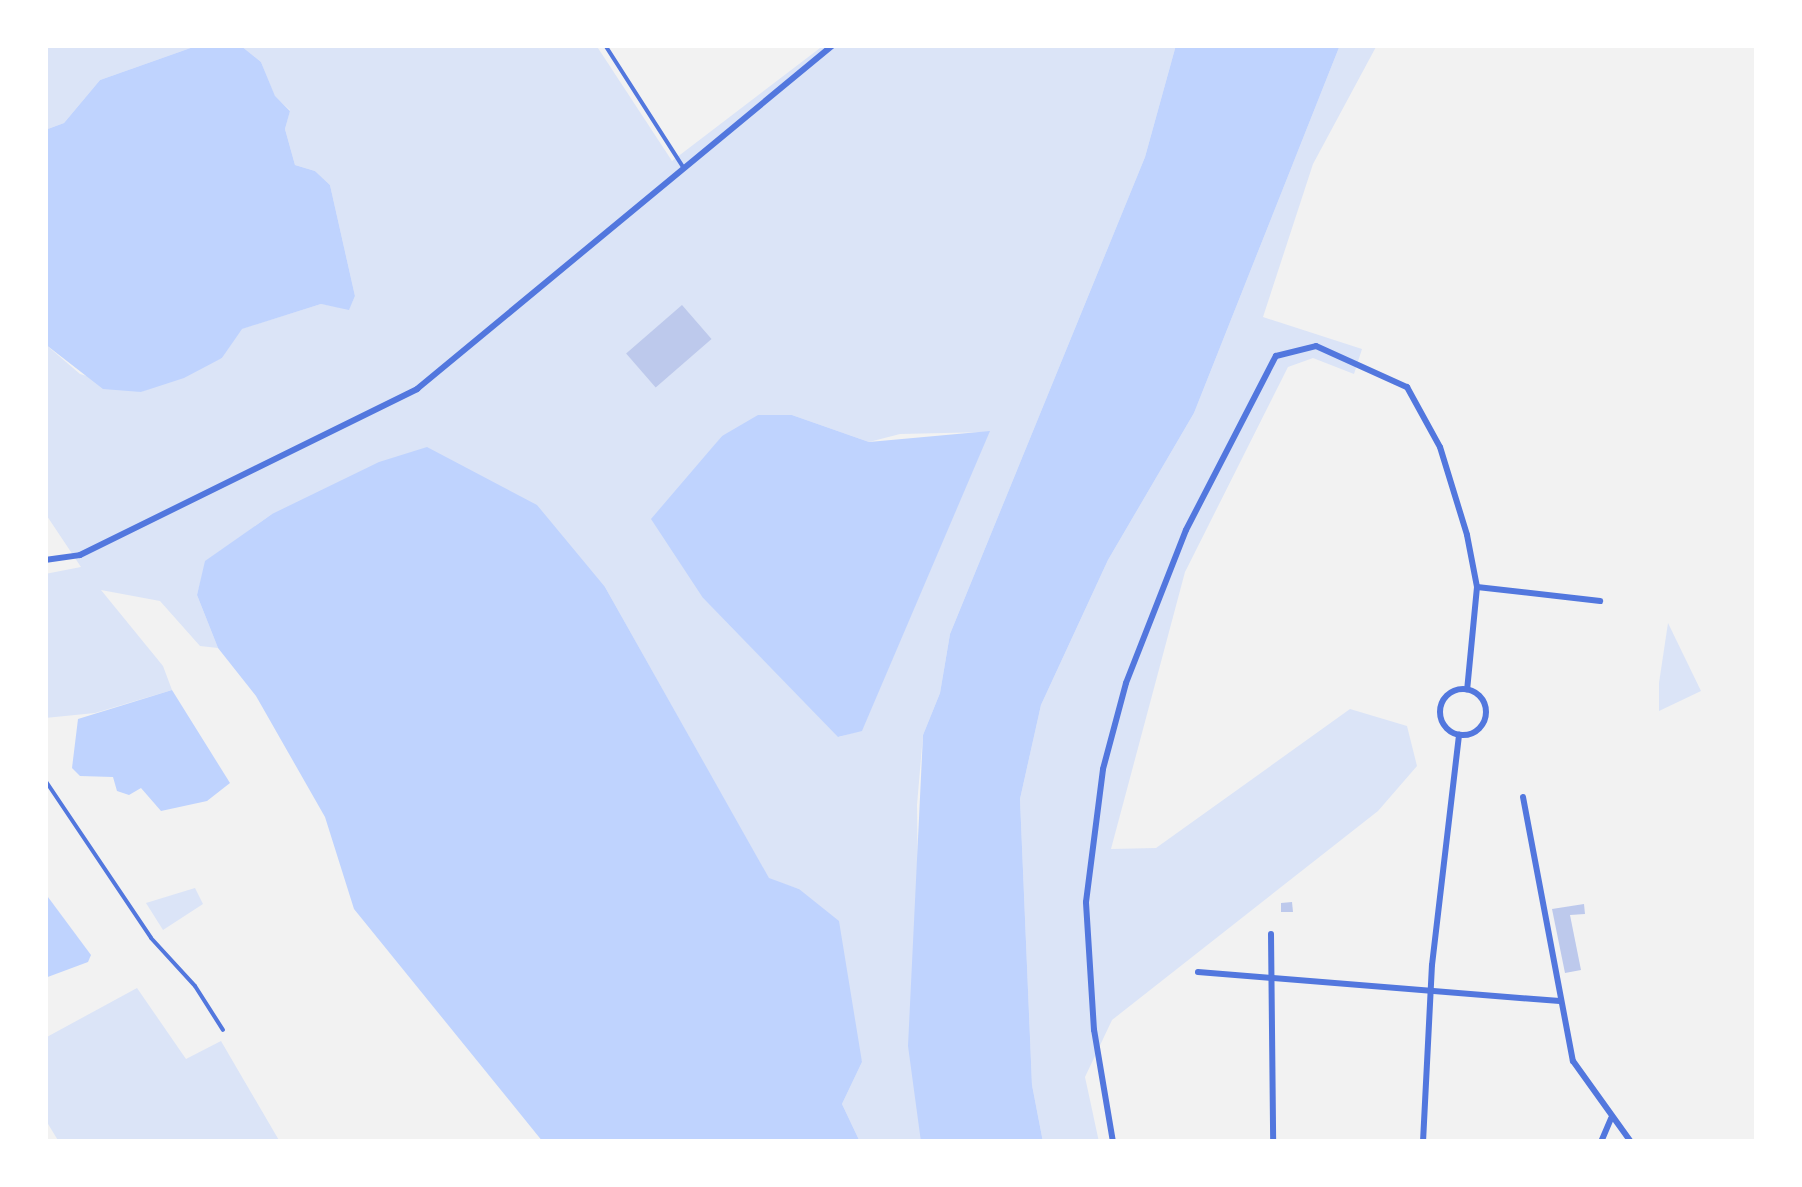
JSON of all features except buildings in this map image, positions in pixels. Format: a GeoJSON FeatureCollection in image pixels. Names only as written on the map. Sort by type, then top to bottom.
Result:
{"type":"FeatureCollection","features":[{"type":"Feature","properties":{"kind":"street"},"geometry":{"type":"LineString","coordinates":[[45,560],[80,555],[417,389],[833,45]]}},
{"type":"Feature","properties":{"kind":"street"},"geometry":{"type":"LineString","coordinates":[[1113,1142],[1094,1030],[1086,902],[1103,770],[1126,683],[1186,530],[1259,381],[1276,356],[1316,346],[1406,387],[1440,446],[1477,587],[1466,690]]}},
{"type":"Feature","properties":{"kind":"street"},"geometry":{"type":"LineString","coordinates":[[1477,587],[1600,601]]}},
{"type":"Feature","properties":{"kind":"street"},"geometry":{"type":"LineString","coordinates":[[1466,690],[1479,697],[1485,716],[1478,729],[1458,735],[1442,722],[1440,708],[1447,696],[1466,690]]}},
{"type":"Feature","properties":{"kind":"street"},"geometry":{"type":"LineString","coordinates":[[1423,1142],[1430,988],[1458,735]]}},
{"type":"Feature","properties":{"kind":"street"},"geometry":{"type":"LineString","coordinates":[[1523,797],[1573,1061],[1631,1142]]}},
{"type":"Feature","properties":{"kind":"street"},"geometry":{"type":"LineString","coordinates":[[1271,934],[1268,975],[1273,1142]]}},
{"type":"Feature","properties":{"kind":"street"},"geometry":{"type":"LineString","coordinates":[[1198,972],[1560,1001]]}},
{"type":"Feature","properties":{"kind":"street"},"geometry":{"type":"LineString","coordinates":[[1602,1142],[1611,1118]]}},
{"type":"Feature","properties":{"kind":"lane"},"geometry":{"type":"LineString","coordinates":[[605,45],[683,167]]}},
{"type":"Feature","properties":{"kind":"lane"},"geometry":{"type":"LineString","coordinates":[[45,780],[150,938],[195,986],[223,1030]]}},
{"type":"Feature","properties":{"kind":"shaded area"},"geometry":{"type":"Polygon","coordinates":[[[45,45],[199,45],[100,80],[64,123],[45,130],[45,45]]]}},
{"type":"Feature","properties":{"kind":"shaded area"},"geometry":{"type":"Polygon","coordinates":[[[240,45],[596,45],[672,161],[824,45],[1176,45],[1145,157],[950,634],[940,693],[923,735],[917,805],[921,1142],[860,1142],[842,1104],[862,1062],[799,889],[769,879],[605,587],[272,514],[206,561],[197,595],[218,648],[200,646],[160,601],[101,590],[163,666],[172,690],[95,713],[45,718],[45,574],[81,567],[45,513],[45,344],[80,374],[141,392],[222,358],[241,329],[321,304],[349,309],[355,296],[330,185],[315,171],[295,165],[285,129],[290,110],[275,97],[261,62],[240,45]],[[792,415],[722,436],[706,456],[703,598],[839,737],[862,730],[989,432],[900,434],[869,442],[792,415]]]}},
{"type":"Feature","properties":{"kind":"shaded area"},"geometry":{"type":"Polygon","coordinates":[[[1340,45],[1377,45],[1313,164],[1263,317],[1362,349],[1354,374],[1313,358],[1288,367],[1185,572],[1111,849],[1156,848],[1350,709],[1407,726],[1417,766],[1378,811],[1112,1020],[1085,1077],[1099,1142],[1043,1142],[1032,1085],[1020,799],[1041,705],[1108,560],[1194,413],[1340,45]]]}},
{"type":"Feature","properties":{"kind":"shaded area"},"geometry":{"type":"Polygon","coordinates":[[[1668,623],[1701,691],[1659,711],[1659,683],[1668,623]]]}},
{"type":"Feature","properties":{"kind":"shaded area"},"geometry":{"type":"Polygon","coordinates":[[[195,888],[203,904],[163,930],[146,903],[195,888]]]}},
{"type":"Feature","properties":{"kind":"shaded area"},"geometry":{"type":"Polygon","coordinates":[[[137,988],[186,1059],[221,1041],[280,1142],[59,1142],[45,1119],[45,1038],[137,988]]]}},
{"type":"Feature","properties":{"kind":"water"},"geometry":{"type":"Polygon","coordinates":[[[199,45],[240,45],[261,62],[275,96],[290,111],[285,129],[295,165],[315,171],[330,185],[355,296],[349,310],[321,304],[242,329],[222,358],[184,378],[141,392],[103,389],[45,344],[45,130],[64,123],[100,80],[199,45]]]}},
{"type":"Feature","properties":{"kind":"water"},"geometry":{"type":"Polygon","coordinates":[[[1176,45],[1340,45],[1194,413],[1108,560],[1041,705],[1020,799],[1032,1085],[1043,1142],[921,1142],[908,1046],[923,735],[940,693],[950,634],[1145,157],[1176,45]]]}},
{"type":"Feature","properties":{"kind":"water"},"geometry":{"type":"Polygon","coordinates":[[[758,415],[792,415],[869,442],[990,431],[862,731],[838,737],[703,598],[651,519],[722,436],[758,415]]]}},
{"type":"Feature","properties":{"kind":"water"},"geometry":{"type":"Polygon","coordinates":[[[427,447],[537,505],[605,587],[769,878],[799,889],[839,921],[862,1062],[842,1104],[860,1142],[543,1142],[354,909],[325,817],[256,696],[218,648],[197,595],[205,561],[272,514],[379,462],[427,447]]]}},
{"type":"Feature","properties":{"kind":"water"},"geometry":{"type":"Polygon","coordinates":[[[172,690],[230,783],[207,801],[161,811],[141,788],[129,795],[117,791],[113,777],[80,776],[72,768],[78,719],[172,690]]]}},
{"type":"Feature","properties":{"kind":"water"},"geometry":{"type":"Polygon","coordinates":[[[45,893],[91,955],[88,962],[45,978],[45,893]]]}}]}
